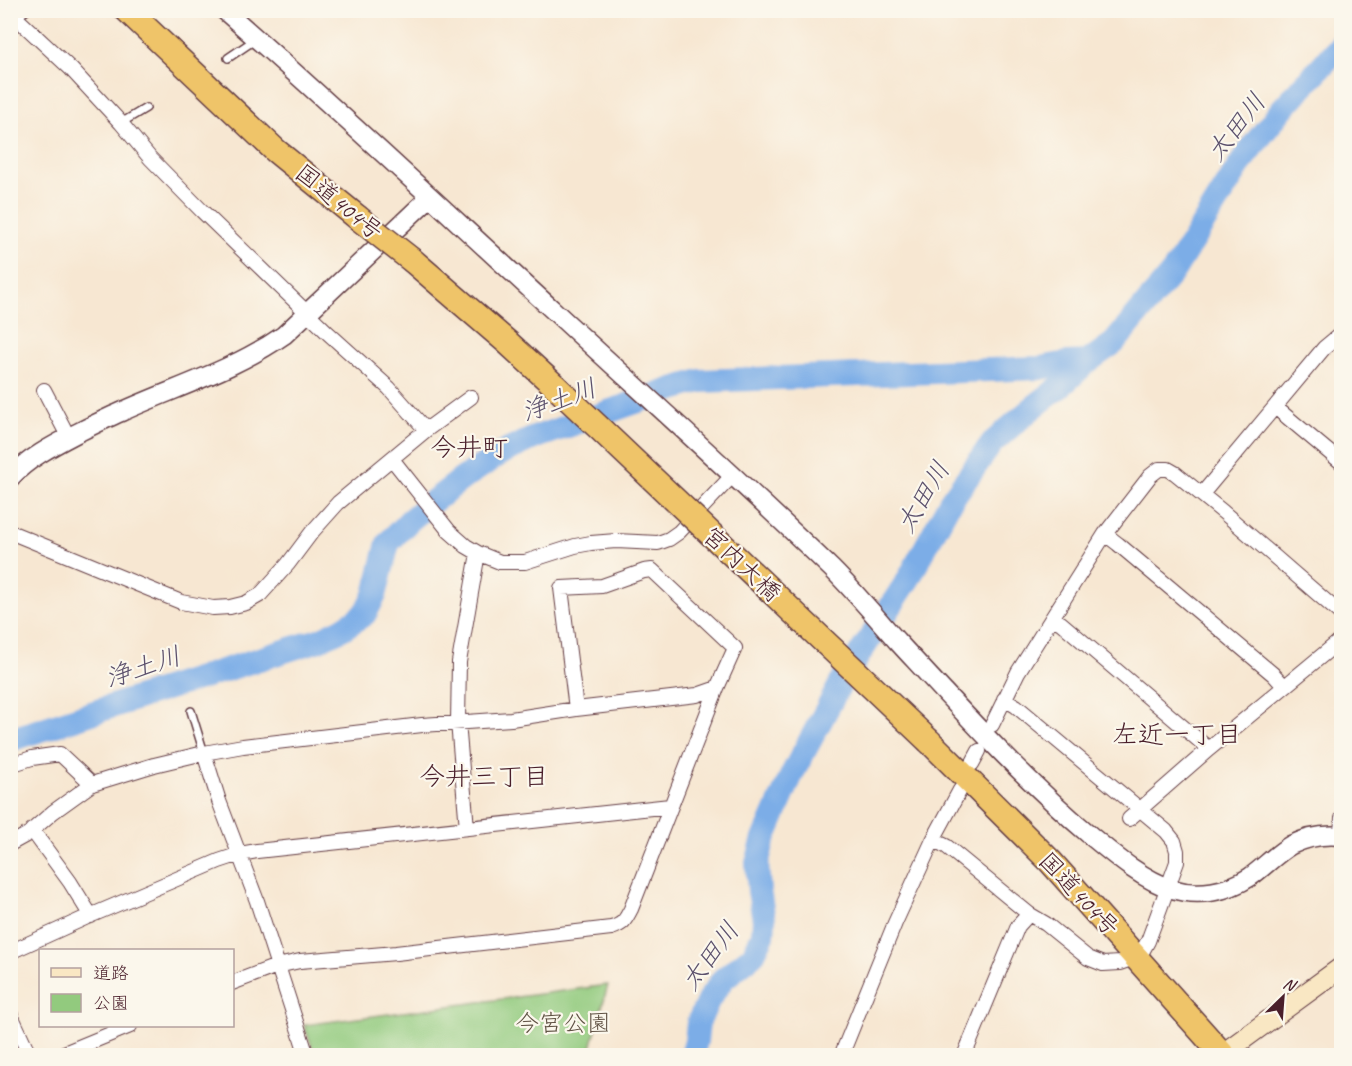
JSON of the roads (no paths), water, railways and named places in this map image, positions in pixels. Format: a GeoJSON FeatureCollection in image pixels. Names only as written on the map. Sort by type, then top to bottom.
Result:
{"type":"FeatureCollection","features":[{"type":"Feature","properties":{"kind":"highway","name":"国道404号"},"geometry":{"type":"LineString","coordinates":[[127,10],[276,151],[413,261],[556,387]]}},
{"type":"Feature","properties":{"kind":"highway","name":"宮内大橋"},"geometry":{"type":"LineString","coordinates":[[556,387],[929,741]]}},
{"type":"Feature","properties":{"kind":"highway","name":"国道404号"},"geometry":{"type":"LineString","coordinates":[[929,741],[1050,861],[1222,1055]]}},
{"type":"Feature","properties":{"kind":"main road"},"geometry":{"type":"LineString","coordinates":[[1222,1055],[1341,967]]}},
{"type":"Feature","properties":{"kind":"street"},"geometry":{"type":"LineString","coordinates":[[224,10],[347,119],[834,572],[1036,787],[1108,850],[1168,888],[1188,893],[1218,891],[1232,887],[1250,877],[1296,843],[1318,836],[1341,836],[1341,818]]}},
{"type":"Feature","properties":{"kind":"street"},"geometry":{"type":"LineString","coordinates":[[18,13],[122,123],[150,158],[307,313],[389,388],[426,430]]}},
{"type":"Feature","properties":{"kind":"street"},"geometry":{"type":"LineString","coordinates":[[10,478],[31,460],[119,412],[233,366],[265,348],[307,313],[430,197]]}},
{"type":"Feature","properties":{"kind":"street"},"geometry":{"type":"LineString","coordinates":[[1202,494],[1324,348],[1341,333]]}},
{"type":"Feature","properties":{"kind":"street"},"geometry":{"type":"LineString","coordinates":[[44,390],[69,438]]}},
{"type":"Feature","properties":{"kind":"street"},"geometry":{"type":"LineString","coordinates":[[10,532],[181,602],[213,608],[246,603],[260,595],[339,503],[426,430],[471,396]]}},
{"type":"Feature","properties":{"kind":"street"},"geometry":{"type":"LineString","coordinates":[[1275,407],[1341,463]]}},
{"type":"Feature","properties":{"kind":"street"},"geometry":{"type":"LineString","coordinates":[[392,459],[450,531],[466,546],[500,561],[525,562],[591,543],[616,541],[658,543],[669,539],[679,532],[732,476]]}},
{"type":"Feature","properties":{"kind":"street"},"geometry":{"type":"LineString","coordinates":[[992,725],[1017,672],[1105,534],[1150,476],[1159,469],[1168,469],[1202,494],[1341,615]]}},
{"type":"Feature","properties":{"kind":"street"},"geometry":{"type":"LineString","coordinates":[[1105,534],[1274,675],[1284,686]]}},
{"type":"Feature","properties":{"kind":"street"},"geometry":{"type":"LineString","coordinates":[[467,828],[458,722],[459,662],[478,553]]}},
{"type":"Feature","properties":{"kind":"street"},"geometry":{"type":"LineString","coordinates":[[234,982],[277,966],[300,961],[396,953],[611,928],[620,925],[631,909],[717,688],[735,648],[652,570],[602,586],[561,588],[576,709]]}},
{"type":"Feature","properties":{"kind":"street"},"geometry":{"type":"LineString","coordinates":[[1052,618],[1209,749]]}},
{"type":"Feature","properties":{"kind":"street"},"geometry":{"type":"LineString","coordinates":[[1129,819],[1341,639]]}},
{"type":"Feature","properties":{"kind":"street"},"geometry":{"type":"LineString","coordinates":[[10,844],[92,784],[204,753],[288,740],[411,726],[511,719],[698,694],[717,688]]}},
{"type":"Feature","properties":{"kind":"street"},"geometry":{"type":"LineString","coordinates":[[933,840],[946,846],[1029,914],[1046,924],[1088,958],[1103,963],[1120,963],[1137,957],[1148,941],[1177,862],[1174,841],[1166,831],[1016,706],[1004,699]]}},
{"type":"Feature","properties":{"kind":"street"},"geometry":{"type":"LineString","coordinates":[[972,764],[979,751]]}},
{"type":"Feature","properties":{"kind":"street"},"geometry":{"type":"LineString","coordinates":[[204,753],[219,801],[257,901],[307,1056]]}},
{"type":"Feature","properties":{"kind":"street"},"geometry":{"type":"LineString","coordinates":[[10,765],[32,758],[60,754],[92,784]]}},
{"type":"Feature","properties":{"kind":"street"},"geometry":{"type":"LineString","coordinates":[[841,1056],[895,923],[933,840],[960,790]]}},
{"type":"Feature","properties":{"kind":"street"},"geometry":{"type":"LineString","coordinates":[[10,952],[240,854],[670,806]]}},
{"type":"Feature","properties":{"kind":"street"},"geometry":{"type":"LineString","coordinates":[[32,830],[70,882],[91,916]]}},
{"type":"Feature","properties":{"kind":"street"},"geometry":{"type":"LineString","coordinates":[[964,1056],[1018,926],[1029,914]]}},
{"type":"Feature","properties":{"kind":"street"},"geometry":{"type":"LineString","coordinates":[[10,1013],[30,1056]]}},
{"type":"Feature","properties":{"kind":"street"},"geometry":{"type":"LineString","coordinates":[[57,1056],[128,1027]]}},
{"type":"Feature","properties":{"kind":"lane"},"geometry":{"type":"LineString","coordinates":[[228,58],[256,39]]}},
{"type":"Feature","properties":{"kind":"lane"},"geometry":{"type":"LineString","coordinates":[[122,123],[146,108]]}},
{"type":"Feature","properties":{"kind":"lane"},"geometry":{"type":"LineString","coordinates":[[191,711],[204,753]]}},
{"type":"Feature","properties":{"kind":"waterway","name":"太田川"},"geometry":{"type":"LineString","coordinates":[[692,1056],[698,1023],[709,999],[723,979],[753,955],[763,935],[764,920],[757,863],[764,839],[792,774],[841,683],[909,578],[950,502],[992,443],[1087,362],[1114,343],[1173,272],[1246,155],[1282,109],[1342,44]]}},
{"type":"Feature","properties":{"kind":"waterway","name":"浄土川"},"geometry":{"type":"LineString","coordinates":[[10,740],[319,640],[342,629],[365,614],[375,595],[388,543],[409,521],[462,479],[500,454],[534,438],[673,389],[700,381],[1041,368],[1087,362]]}},
{"type":"Feature","properties":{"kind":"district","name":"今井町"},"geometry":{"type":"Point","coordinates":[469,447]}},
{"type":"Feature","properties":{"kind":"district","name":"左近一丁目"},"geometry":{"type":"Point","coordinates":[1177,734]}},
{"type":"Feature","properties":{"kind":"district","name":"今井三丁目"},"geometry":{"type":"Point","coordinates":[484,776]}},
{"type":"Feature","properties":{"kind":"park label","name":"今宮公園"},"geometry":{"type":"Point","coordinates":[563,1023]}}]}
